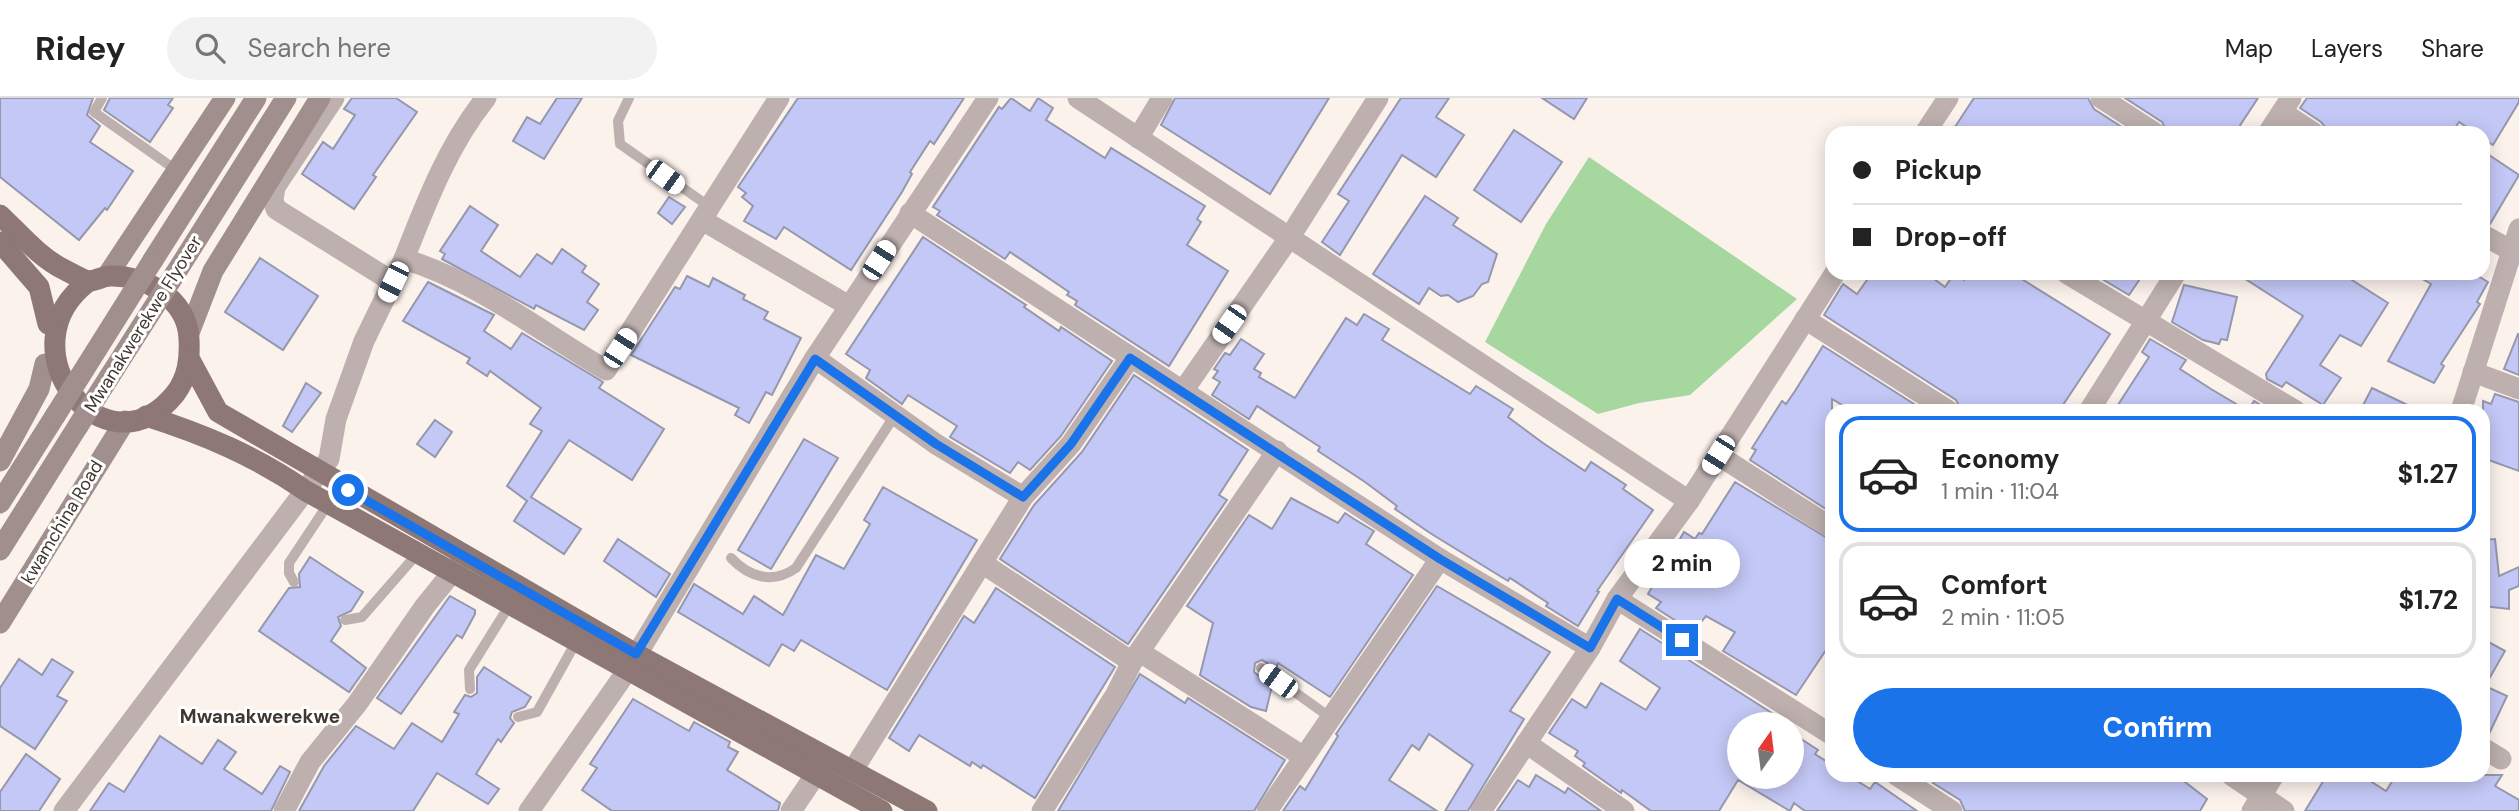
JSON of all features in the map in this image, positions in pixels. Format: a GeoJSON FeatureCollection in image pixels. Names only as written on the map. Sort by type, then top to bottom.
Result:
{"type":"FeatureCollection","features":[{"type":"Feature","properties":{"kind":"main road"},"geometry":{"type":"LineString","coordinates":[[0,461],[38,389],[45,364],[44,344],[48,324],[57,306],[71,291],[98,279],[225,98]]}},
{"type":"Feature","properties":{"kind":"main road","name":"Mwanakwerekwe Flyover"},"geometry":{"type":"LineString","coordinates":[[0,503],[256,98]]}},
{"type":"Feature","properties":{"kind":"main road","name":"Mwanakwerekwe Flyover"},"geometry":{"type":"LineString","coordinates":[[0,550],[286,98]]}},
{"type":"Feature","properties":{"kind":"main road"},"geometry":{"type":"LineString","coordinates":[[189,332],[213,271],[320,98]]}},
{"type":"Feature","properties":{"kind":"main road"},"geometry":{"type":"LineString","coordinates":[[0,215],[35,249],[61,269],[98,279],[134,278],[159,288],[178,307],[189,332],[190,360],[184,378],[175,394],[136,419]]}},
{"type":"Feature","properties":{"kind":"main road"},"geometry":{"type":"LineString","coordinates":[[0,242],[39,288],[48,324]]}},
{"type":"Feature","properties":{"kind":"main road"},"geometry":{"type":"LineString","coordinates":[[190,360],[218,412],[320,473],[459,566],[632,663],[881,811]]}},
{"type":"Feature","properties":{"kind":"main road"},"geometry":{"type":"LineString","coordinates":[[45,364],[53,384],[75,407],[104,420],[136,419],[208,436],[280,473],[306,491],[417,554],[459,566],[509,606],[576,642],[632,663],[853,770],[927,811]]}},
{"type":"Feature","properties":{"kind":"main road","name":"kwamchina Road"},"geometry":{"type":"LineString","coordinates":[[0,623],[136,419]]}},
{"type":"Feature","properties":{"kind":"street"},"geometry":{"type":"LineString","coordinates":[[334,98],[275,187],[273,200],[276,209],[393,282]]}},
{"type":"Feature","properties":{"kind":"street"},"geometry":{"type":"LineString","coordinates":[[64,811],[329,459],[336,419],[363,341],[404,259],[435,183],[474,113],[486,98]]}},
{"type":"Feature","properties":{"kind":"street"},"geometry":{"type":"LineString","coordinates":[[404,259],[428,267],[503,303],[606,370],[779,98]]}},
{"type":"Feature","properties":{"kind":"street"},"geometry":{"type":"LineString","coordinates":[[529,811],[632,663],[815,359],[988,98]]}},
{"type":"Feature","properties":{"kind":"street"},"geometry":{"type":"LineString","coordinates":[[1078,98],[1291,235],[1689,500]]}},
{"type":"Feature","properties":{"kind":"street"},"geometry":{"type":"LineString","coordinates":[[1138,138],[1162,98]]}},
{"type":"Feature","properties":{"kind":"street"},"geometry":{"type":"LineString","coordinates":[[1183,391],[1291,235],[1378,98]]}},
{"type":"Feature","properties":{"kind":"street"},"geometry":{"type":"LineString","coordinates":[[1930,126],[1948,98]]}},
{"type":"Feature","properties":{"kind":"street"},"geometry":{"type":"LineString","coordinates":[[2101,98],[2144,126]]}},
{"type":"Feature","properties":{"kind":"street"},"geometry":{"type":"LineString","coordinates":[[2272,126],[2286,105],[2307,126]]}},
{"type":"Feature","properties":{"kind":"street"},"geometry":{"type":"LineString","coordinates":[[706,213],[849,306]]}},
{"type":"Feature","properties":{"kind":"street"},"geometry":{"type":"LineString","coordinates":[[910,213],[1440,559],[1590,648]]}},
{"type":"Feature","properties":{"kind":"street"},"geometry":{"type":"LineString","coordinates":[[2463,404],[2519,229]]}},
{"type":"Feature","properties":{"kind":"street"},"geometry":{"type":"LineString","coordinates":[[2490,239],[2512,251]]}},
{"type":"Feature","properties":{"kind":"street"},"geometry":{"type":"LineString","coordinates":[[1481,811],[1590,648],[1617,599],[1689,500],[1830,280]]}},
{"type":"Feature","properties":{"kind":"street"},"geometry":{"type":"LineString","coordinates":[[2078,280],[2284,404]]}},
{"type":"Feature","properties":{"kind":"street"},"geometry":{"type":"LineString","coordinates":[[2093,404],[2171,280]]}},
{"type":"Feature","properties":{"kind":"street"},"geometry":{"type":"LineString","coordinates":[[1805,319],[1938,404]]}},
{"type":"Feature","properties":{"kind":"street"},"geometry":{"type":"LineString","coordinates":[[853,770],[1023,497],[1071,444],[1130,358]]}},
{"type":"Feature","properties":{"kind":"street"},"geometry":{"type":"LineString","coordinates":[[815,359],[895,415],[1023,497]]}},
{"type":"Feature","properties":{"kind":"street"},"geometry":{"type":"LineString","coordinates":[[2473,372],[2519,389]]}},
{"type":"Feature","properties":{"kind":"street"},"geometry":{"type":"LineString","coordinates":[[1042,811],[1116,694],[1136,657],[1277,451]]}},
{"type":"Feature","properties":{"kind":"street"},"geometry":{"type":"LineString","coordinates":[[1718,455],[1825,524]]}},
{"type":"Feature","properties":{"kind":"street"},"geometry":{"type":"LineString","coordinates":[[1267,811],[1440,559]]}},
{"type":"Feature","properties":{"kind":"street"},"geometry":{"type":"LineString","coordinates":[[982,563],[1304,757]]}},
{"type":"Feature","properties":{"kind":"street"},"geometry":{"type":"LineString","coordinates":[[284,811],[310,762],[358,704],[425,606],[459,566]]}},
{"type":"Feature","properties":{"kind":"street"},"geometry":{"type":"LineString","coordinates":[[1617,599],[1825,731]]}},
{"type":"Feature","properties":{"kind":"street"},"geometry":{"type":"LineString","coordinates":[[1526,743],[1624,811]]}},
{"type":"Feature","properties":{"kind":"street"},"geometry":{"type":"LineString","coordinates":[[791,811],[816,774]]}},
{"type":"Feature","properties":{"kind":"street"},"geometry":{"type":"LineString","coordinates":[[1905,782],[1940,808]]}},
{"type":"Feature","properties":{"kind":"street"},"geometry":{"type":"LineString","coordinates":[[2238,782],[2257,803],[2284,811]]}},
{"type":"Feature","properties":{"kind":"street"},"geometry":{"type":"LineString","coordinates":[[2257,803],[2270,782]]}},
{"type":"Feature","properties":{"kind":"lane"},"geometry":{"type":"LineString","coordinates":[[102,98],[94,112],[176,170]]}},
{"type":"Feature","properties":{"kind":"lane"},"geometry":{"type":"LineString","coordinates":[[629,98],[618,121],[620,144],[706,213]]}},
{"type":"Feature","properties":{"kind":"lane"},"geometry":{"type":"LineString","coordinates":[[731,558],[760,578],[783,577],[796,568],[895,415]]}},
{"type":"Feature","properties":{"kind":"lane"},"geometry":{"type":"LineString","coordinates":[[294,582],[289,573],[289,563],[328,504]]}},
{"type":"Feature","properties":{"kind":"lane"},"geometry":{"type":"LineString","coordinates":[[345,620],[362,617],[417,554]]}},
{"type":"Feature","properties":{"kind":"lane"},"geometry":{"type":"LineString","coordinates":[[470,689],[469,670],[509,606]]}},
{"type":"Feature","properties":{"kind":"lane"},"geometry":{"type":"LineString","coordinates":[[519,717],[537,712],[576,642]]}},
{"type":"Feature","properties":{"kind":"lane"},"geometry":{"type":"LineString","coordinates":[[1261,668],[1331,718]]}},
{"type":"Feature","properties":{"kind":"green space"},"geometry":{"type":"Polygon","coordinates":[[[1589,157],[1797,299],[1690,395],[1639,403],[1598,414],[1485,342],[1546,224],[1589,157]]]}},
{"type":"Feature","properties":{"kind":"building"},"geometry":{"type":"Polygon","coordinates":[[[0,98],[93,98],[87,115],[100,126],[90,142],[133,171],[107,210],[105,208],[79,240],[0,177],[0,98]]]}},
{"type":"Feature","properties":{"kind":"building"},"geometry":{"type":"Polygon","coordinates":[[[110,98],[173,98],[168,105],[173,108],[150,142],[104,110],[110,98]]]}},
{"type":"Feature","properties":{"kind":"building"},"geometry":{"type":"Polygon","coordinates":[[[352,98],[396,98],[417,112],[373,175],[376,177],[354,209],[302,174],[323,142],[333,149],[355,115],[344,109],[352,98]]]}},
{"type":"Feature","properties":{"kind":"building"},"geometry":{"type":"Polygon","coordinates":[[[557,98],[582,98],[544,159],[513,141],[527,117],[540,124],[557,98]]]}},
{"type":"Feature","properties":{"kind":"building"},"geometry":{"type":"Polygon","coordinates":[[[798,98],[964,98],[934,144],[930,141],[910,172],[912,174],[902,192],[851,270],[784,227],[776,239],[744,221],[753,206],[742,197],[746,193],[738,187],[798,98]]]}},
{"type":"Feature","properties":{"kind":"building"},"geometry":{"type":"Polygon","coordinates":[[[1011,98],[1030,111],[1038,98],[1053,108],[1046,120],[1105,158],[1111,148],[1205,206],[1197,219],[1201,222],[1187,245],[1228,271],[1169,366],[1075,305],[1077,301],[1067,295],[1069,292],[1010,252],[1005,259],[937,215],[940,211],[933,207],[999,107],[1002,109],[1011,98]]]}},
{"type":"Feature","properties":{"kind":"building"},"geometry":{"type":"Polygon","coordinates":[[[1175,98],[1329,98],[1270,194],[1161,125],[1175,98]]]}},
{"type":"Feature","properties":{"kind":"building"},"geometry":{"type":"Polygon","coordinates":[[[1401,98],[1449,98],[1436,117],[1464,135],[1436,177],[1402,155],[1340,255],[1322,242],[1349,201],[1338,194],[1401,98]]]}},
{"type":"Feature","properties":{"kind":"building"},"geometry":{"type":"Polygon","coordinates":[[[1542,98],[1587,98],[1574,119],[1542,98]]]}},
{"type":"Feature","properties":{"kind":"building"},"geometry":{"type":"Polygon","coordinates":[[[1974,98],[2088,98],[2094,109],[2120,126],[1956,126],[1974,98]]]}},
{"type":"Feature","properties":{"kind":"building"},"geometry":{"type":"Polygon","coordinates":[[[2125,98],[2258,98],[2240,126],[2164,126],[2125,98]]]}},
{"type":"Feature","properties":{"kind":"building"},"geometry":{"type":"Polygon","coordinates":[[[2307,98],[2519,98],[2493,145],[2490,143],[2490,126],[2465,126],[2459,122],[2456,126],[2324,126],[2300,108],[2307,98]]]}},
{"type":"Feature","properties":{"kind":"building"},"geometry":{"type":"Polygon","coordinates":[[[1514,130],[1562,162],[1521,222],[1474,190],[1514,130]]]}},
{"type":"Feature","properties":{"kind":"building"},"geometry":{"type":"Polygon","coordinates":[[[2490,156],[2519,175],[2490,224],[2490,156]]]}},
{"type":"Feature","properties":{"kind":"building"},"geometry":{"type":"Polygon","coordinates":[[[1425,196],[1458,218],[1453,225],[1497,254],[1488,282],[1482,284],[1473,296],[1458,302],[1429,288],[1419,304],[1373,274],[1425,196]]]}},
{"type":"Feature","properties":{"kind":"building"},"geometry":{"type":"Polygon","coordinates":[[[669,197],[685,207],[672,224],[658,213],[669,197]]]}},
{"type":"Feature","properties":{"kind":"building"},"geometry":{"type":"Polygon","coordinates":[[[470,206],[498,225],[481,251],[520,277],[537,254],[552,264],[562,249],[586,266],[582,272],[599,284],[587,302],[598,310],[584,330],[536,305],[534,309],[442,259],[445,254],[440,251],[470,206]]]}},
{"type":"Feature","properties":{"kind":"building"},"geometry":{"type":"Polygon","coordinates":[[[923,237],[1026,305],[1024,307],[1059,331],[1061,327],[1112,361],[1061,436],[1030,470],[1018,462],[1010,473],[950,437],[957,426],[908,395],[902,404],[866,378],[870,370],[846,354],[923,237]]]}},
{"type":"Feature","properties":{"kind":"building"},"geometry":{"type":"Polygon","coordinates":[[[260,258],[318,296],[283,350],[225,312],[260,258]]]}},
{"type":"Feature","properties":{"kind":"building"},"geometry":{"type":"Polygon","coordinates":[[[687,276],[709,287],[713,278],[745,295],[743,299],[768,312],[764,319],[801,338],[772,395],[766,392],[749,423],[735,415],[739,408],[631,355],[675,287],[680,289],[687,276]]]}},
{"type":"Feature","properties":{"kind":"building"},"geometry":{"type":"Polygon","coordinates":[[[1867,280],[1936,280],[1945,287],[1950,280],[2023,280],[2110,334],[2064,404],[1958,404],[1956,400],[1824,315],[1843,284],[1857,294],[1867,280]]]}},
{"type":"Feature","properties":{"kind":"building"},"geometry":{"type":"Polygon","coordinates":[[[2104,280],[2139,280],[2129,295],[2104,280]]]}},
{"type":"Feature","properties":{"kind":"building"},"geometry":{"type":"Polygon","coordinates":[[[2247,280],[2352,280],[2388,303],[2361,346],[2340,335],[2320,365],[2341,378],[2324,404],[2286,382],[2282,387],[2267,379],[2266,374],[2303,316],[2247,280]]]}},
{"type":"Feature","properties":{"kind":"building"},"geometry":{"type":"Polygon","coordinates":[[[2424,280],[2488,282],[2477,302],[2480,304],[2441,364],[2444,366],[2434,383],[2388,361],[2431,284],[2424,280]]]}},
{"type":"Feature","properties":{"kind":"building"},"geometry":{"type":"Polygon","coordinates":[[[428,282],[494,315],[484,331],[511,349],[522,333],[603,382],[599,388],[664,429],[632,480],[569,440],[531,497],[581,529],[564,554],[514,521],[527,501],[507,486],[542,431],[530,424],[541,408],[490,371],[487,376],[467,363],[470,358],[403,321],[428,282]]]}},
{"type":"Feature","properties":{"kind":"building"},"geometry":{"type":"Polygon","coordinates":[[[2184,285],[2237,297],[2227,340],[2221,339],[2219,344],[2203,340],[2172,322],[2184,285]]]}},
{"type":"Feature","properties":{"kind":"building"},"geometry":{"type":"Polygon","coordinates":[[[1364,314],[1389,329],[1382,340],[1470,394],[1476,386],[1513,409],[1508,417],[1543,443],[1585,471],[1591,462],[1626,485],[1623,489],[1653,510],[1597,591],[1599,592],[1578,626],[1546,606],[1548,603],[1510,578],[1508,581],[1430,533],[1395,509],[1397,506],[1365,482],[1318,451],[1320,447],[1257,406],[1249,419],[1212,395],[1220,382],[1213,378],[1218,371],[1214,369],[1225,353],[1230,355],[1241,339],[1264,354],[1254,369],[1261,373],[1259,377],[1295,398],[1346,318],[1357,325],[1364,314]]]}},
{"type":"Feature","properties":{"kind":"building"},"geometry":{"type":"Polygon","coordinates":[[[2519,334],[2519,375],[2504,369],[2519,334]]]}},
{"type":"Feature","properties":{"kind":"building"},"geometry":{"type":"Polygon","coordinates":[[[2150,339],[2186,360],[2180,369],[2236,404],[2119,404],[2149,357],[2142,352],[2150,339]]]}},
{"type":"Feature","properties":{"kind":"building"},"geometry":{"type":"Polygon","coordinates":[[[1823,346],[1914,404],[1840,404],[1832,399],[1832,404],[1825,404],[1825,508],[1750,460],[1756,450],[1752,448],[1782,401],[1786,404],[1823,346]]]}},
{"type":"Feature","properties":{"kind":"building"},"geometry":{"type":"Polygon","coordinates":[[[1134,375],[1248,450],[1219,495],[1227,500],[1128,644],[1000,559],[1034,505],[1082,452],[1134,375]]]}},
{"type":"Feature","properties":{"kind":"building"},"geometry":{"type":"Polygon","coordinates":[[[306,383],[321,393],[292,432],[283,426],[306,383]]]}},
{"type":"Feature","properties":{"kind":"building"},"geometry":{"type":"Polygon","coordinates":[[[2372,388],[2405,404],[2364,404],[2372,388]]]}},
{"type":"Feature","properties":{"kind":"building"},"geometry":{"type":"Polygon","coordinates":[[[2495,394],[2519,402],[2519,471],[2490,461],[2490,404],[2483,404],[2483,401],[2491,404],[2495,394]]]}},
{"type":"Feature","properties":{"kind":"building"},"geometry":{"type":"Polygon","coordinates":[[[435,420],[452,432],[435,457],[417,444],[435,420]]]}},
{"type":"Feature","properties":{"kind":"building"},"geometry":{"type":"Polygon","coordinates":[[[804,439],[838,458],[771,569],[738,550],[804,439]]]}},
{"type":"Feature","properties":{"kind":"building"},"geometry":{"type":"Polygon","coordinates":[[[1735,482],[1825,537],[1825,652],[1796,695],[1723,651],[1735,632],[1706,616],[1693,632],[1656,608],[1661,602],[1648,594],[1684,532],[1695,539],[1699,533],[1702,534],[1735,482]]]}},
{"type":"Feature","properties":{"kind":"building"},"geometry":{"type":"Polygon","coordinates":[[[883,487],[977,540],[887,690],[801,640],[794,651],[782,644],[769,666],[678,612],[694,584],[743,614],[754,596],[783,615],[816,555],[844,569],[870,524],[864,520],[883,487]]]}},
{"type":"Feature","properties":{"kind":"building"},"geometry":{"type":"Polygon","coordinates":[[[1291,498],[1338,523],[1345,513],[1374,531],[1366,544],[1413,575],[1330,697],[1278,663],[1276,669],[1262,660],[1255,663],[1254,672],[1272,686],[1266,711],[1251,707],[1200,675],[1213,623],[1187,606],[1249,515],[1272,529],[1291,498]]]}},
{"type":"Feature","properties":{"kind":"building"},"geometry":{"type":"Polygon","coordinates":[[[618,539],[670,574],[656,597],[604,561],[618,539]]]}},
{"type":"Feature","properties":{"kind":"building"},"geometry":{"type":"Polygon","coordinates":[[[2490,539],[2495,539],[2499,576],[2519,567],[2519,586],[2509,590],[2509,609],[2490,607],[2490,539]]]}},
{"type":"Feature","properties":{"kind":"building"},"geometry":{"type":"Polygon","coordinates":[[[310,557],[363,592],[351,611],[338,617],[341,626],[331,641],[366,668],[349,692],[259,631],[289,588],[300,587],[299,574],[310,557]]]}},
{"type":"Feature","properties":{"kind":"building"},"geometry":{"type":"Polygon","coordinates":[[[1437,586],[1550,652],[1510,711],[1524,719],[1468,811],[1445,811],[1473,765],[1429,734],[1419,750],[1412,745],[1389,780],[1437,811],[1283,811],[1300,786],[1305,790],[1338,736],[1336,734],[1437,586]]]}},
{"type":"Feature","properties":{"kind":"building"},"geometry":{"type":"Polygon","coordinates":[[[996,588],[1115,667],[1035,798],[983,765],[981,768],[972,762],[970,766],[919,735],[909,751],[889,738],[964,616],[974,623],[996,588]]]}},
{"type":"Feature","properties":{"kind":"building"},"geometry":{"type":"Polygon","coordinates":[[[450,596],[475,610],[475,614],[462,638],[457,635],[401,714],[377,698],[450,596]]]}},
{"type":"Feature","properties":{"kind":"building"},"geometry":{"type":"Polygon","coordinates":[[[1640,629],[1770,712],[1727,712],[1727,789],[1732,789],[1719,811],[1651,811],[1583,766],[1585,763],[1575,756],[1578,751],[1549,733],[1572,699],[1586,708],[1601,683],[1646,710],[1660,688],[1620,661],[1640,629]]]}},
{"type":"Feature","properties":{"kind":"building"},"geometry":{"type":"Polygon","coordinates":[[[2490,643],[2505,651],[2490,677],[2490,643]]]}},
{"type":"Feature","properties":{"kind":"building"},"geometry":{"type":"Polygon","coordinates":[[[19,659],[42,675],[52,659],[73,672],[57,696],[67,701],[35,749],[0,726],[0,688],[19,659]]]}},
{"type":"Feature","properties":{"kind":"building"},"geometry":{"type":"Polygon","coordinates":[[[484,667],[531,697],[525,707],[512,712],[510,718],[514,723],[501,742],[498,739],[476,774],[499,789],[488,804],[437,773],[413,811],[299,811],[324,766],[356,726],[394,749],[412,723],[442,742],[459,714],[454,712],[465,695],[471,697],[477,693],[477,677],[484,667]]]}},
{"type":"Feature","properties":{"kind":"building"},"geometry":{"type":"Polygon","coordinates":[[[1140,674],[1185,703],[1188,698],[1285,760],[1254,811],[1058,811],[1140,674]]]}},
{"type":"Feature","properties":{"kind":"building"},"geometry":{"type":"Polygon","coordinates":[[[2490,688],[2507,696],[2490,732],[2490,688]]]}},
{"type":"Feature","properties":{"kind":"building"},"geometry":{"type":"Polygon","coordinates":[[[633,699],[689,731],[694,722],[730,742],[728,747],[738,752],[727,770],[780,803],[778,811],[612,811],[582,790],[597,768],[590,764],[633,699]]]}},
{"type":"Feature","properties":{"kind":"building"},"geometry":{"type":"Polygon","coordinates":[[[160,736],[202,764],[218,740],[236,752],[224,769],[262,794],[280,766],[290,772],[271,811],[90,811],[109,783],[124,792],[160,736]]]}},
{"type":"Feature","properties":{"kind":"building"},"geometry":{"type":"Polygon","coordinates":[[[1804,741],[1818,750],[1815,754],[1825,760],[1825,782],[1859,782],[1870,789],[1875,782],[1917,811],[1805,811],[1794,803],[1790,811],[1753,789],[1804,789],[1804,741]]]}},
{"type":"Feature","properties":{"kind":"building"},"geometry":{"type":"Polygon","coordinates":[[[26,754],[60,779],[39,811],[0,811],[0,792],[26,754]]]}},
{"type":"Feature","properties":{"kind":"building"},"geometry":{"type":"Polygon","coordinates":[[[1536,775],[1565,793],[1568,788],[1601,811],[1497,811],[1518,780],[1529,787],[1536,775]]]}},
{"type":"Feature","properties":{"kind":"building"},"geometry":{"type":"Polygon","coordinates":[[[2490,775],[2502,775],[2495,786],[2519,800],[2519,811],[2305,811],[2323,782],[2372,782],[2386,791],[2392,782],[2490,782],[2490,775]]]}},
{"type":"Feature","properties":{"kind":"building"},"geometry":{"type":"Polygon","coordinates":[[[2185,782],[2207,799],[2200,811],[1965,811],[1960,800],[1933,783],[2185,782]]]}},
{"type":"Feature","properties":{"kind":"district","name":"Mwanakwerekwe"},"geometry":{"type":"Point","coordinates":[260,716]}},
{"type":"Feature","properties":{"kind":"route"},"geometry":{"type":"LineString","coordinates":[[348,490],[636,654],[815,359],[936,444],[1023,497],[1071,444],[1130,358],[1440,559],[1590,648],[1617,599],[1682,640]]}}]}
